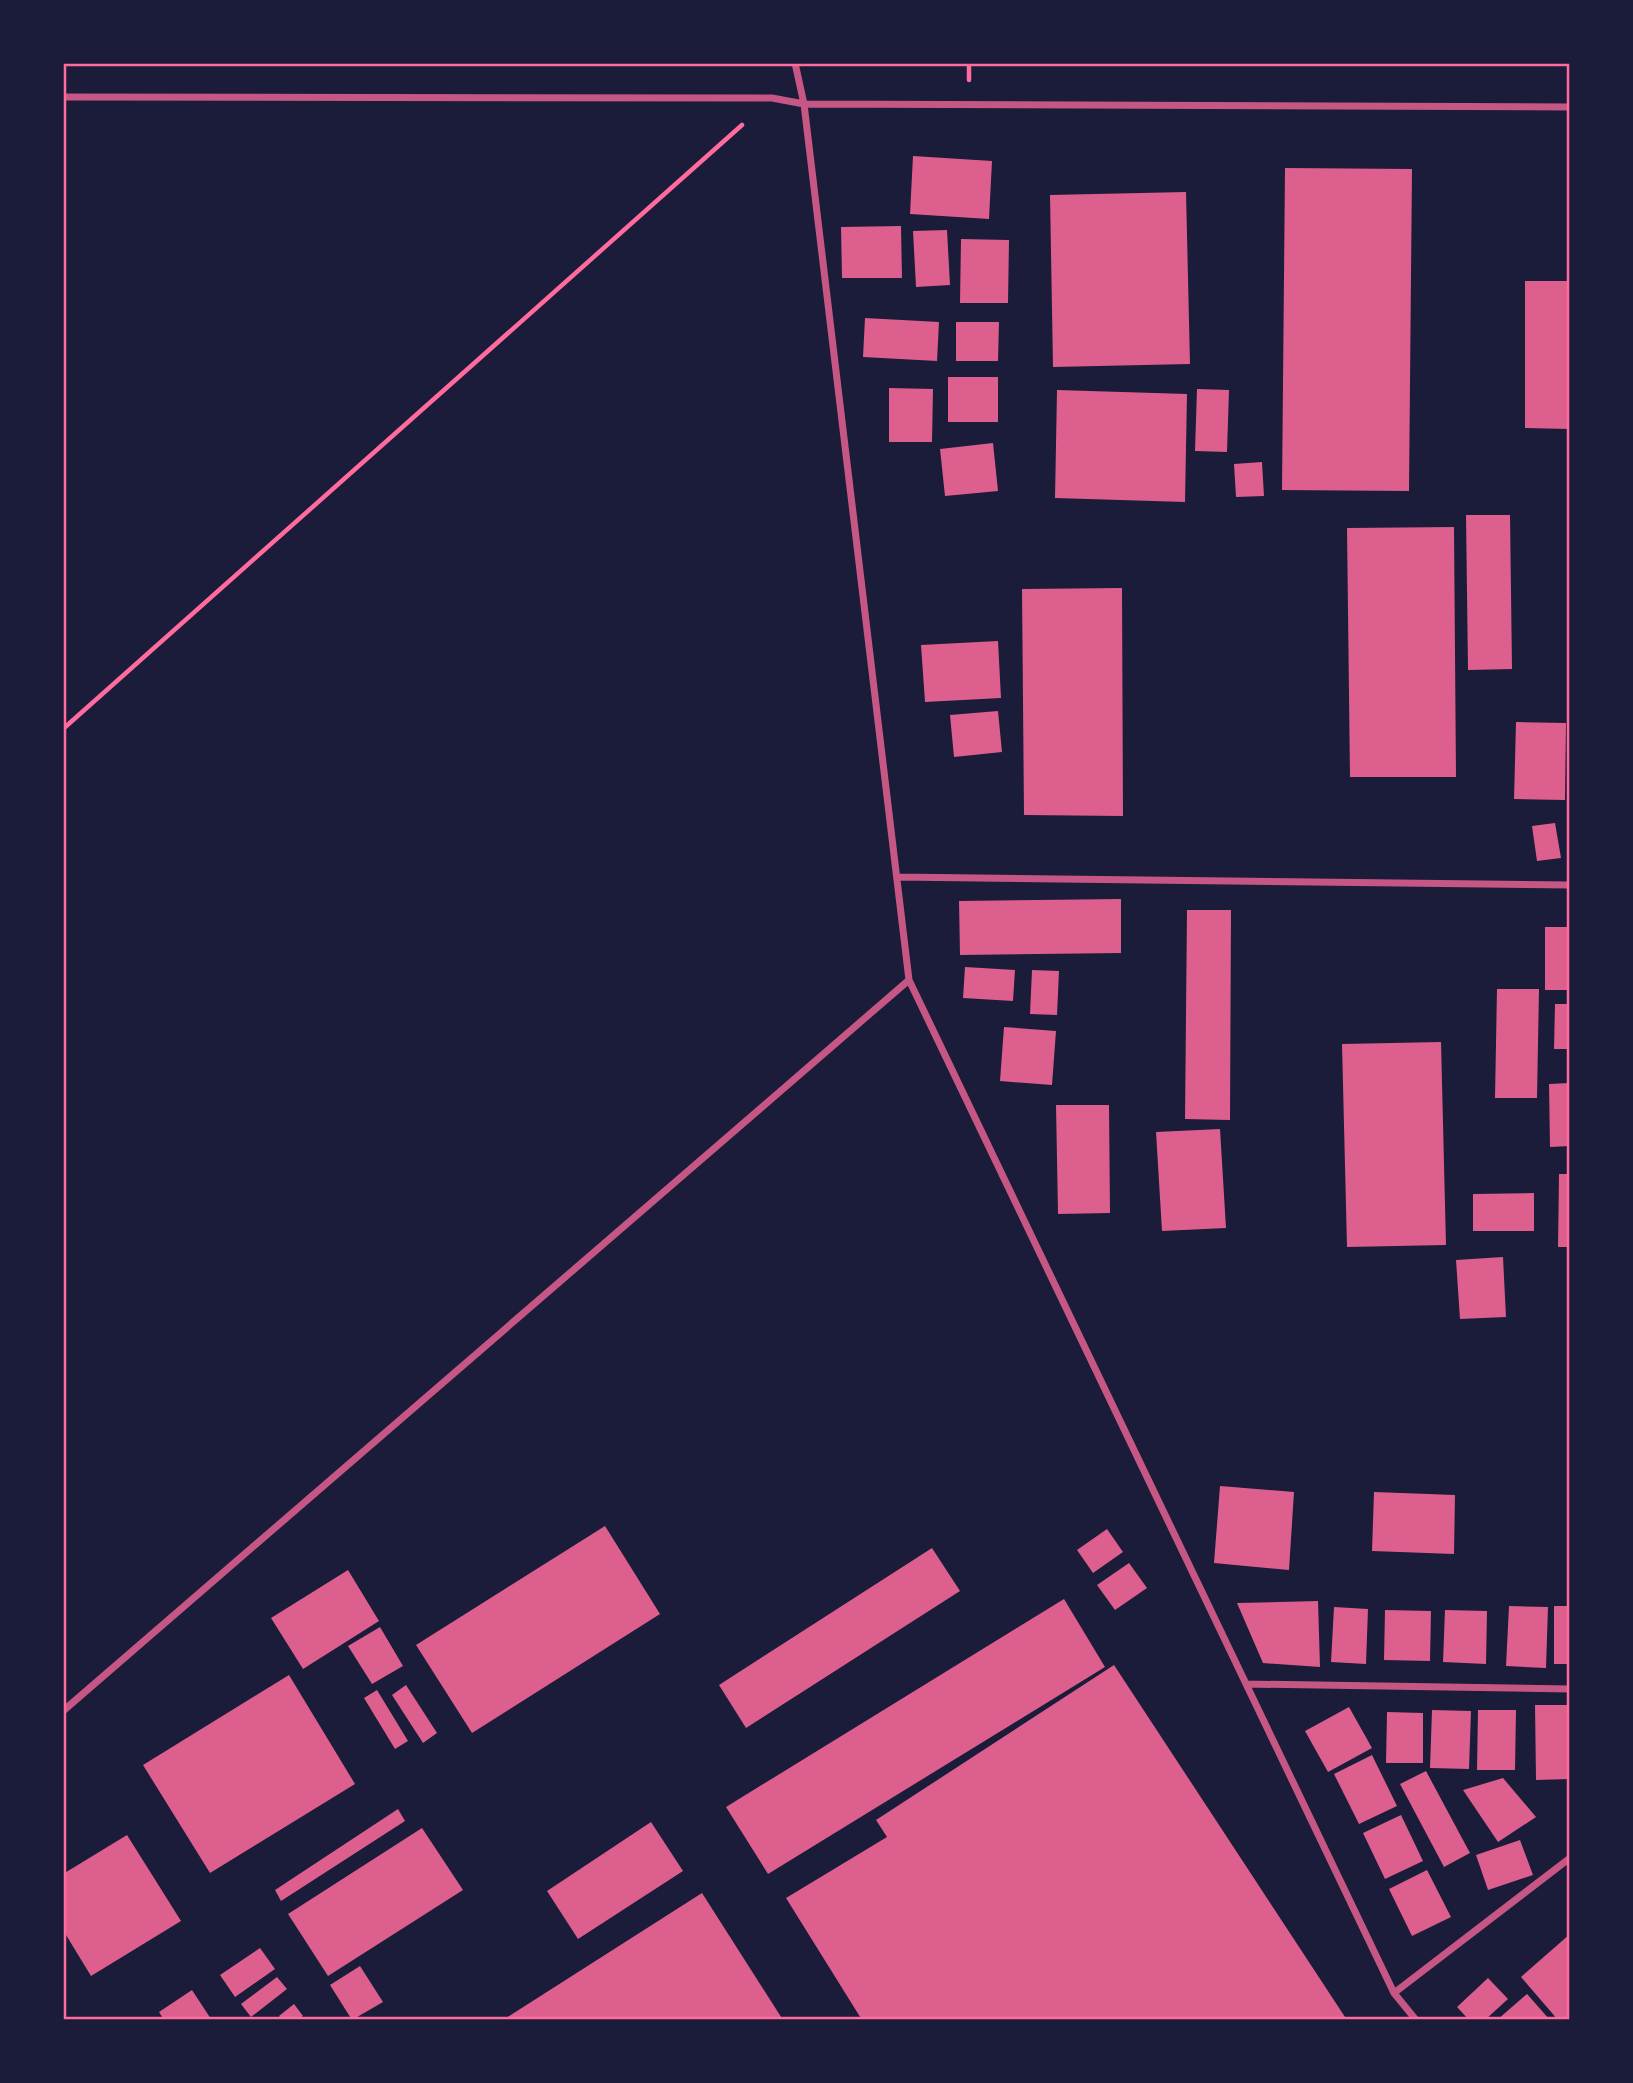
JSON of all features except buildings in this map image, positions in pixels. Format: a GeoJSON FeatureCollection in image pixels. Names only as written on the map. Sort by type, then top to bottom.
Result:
{"type":"FeatureCollection","features":[{"type":"Feature","properties":{"kind":"street"},"geometry":{"type":"LineString","coordinates":[[795,63],[804,104],[909,980],[1394,1993],[1416,2020]]}},
{"type":"Feature","properties":{"kind":"street"},"geometry":{"type":"LineString","coordinates":[[63,97],[772,99],[804,104],[1570,107]]}},
{"type":"Feature","properties":{"kind":"street"},"geometry":{"type":"LineString","coordinates":[[897,877],[1570,885]]}},
{"type":"Feature","properties":{"kind":"street"},"geometry":{"type":"LineString","coordinates":[[63,1712],[909,980]]}},
{"type":"Feature","properties":{"kind":"street"},"geometry":{"type":"LineString","coordinates":[[1246,1684],[1570,1689]]}},
{"type":"Feature","properties":{"kind":"street"},"geometry":{"type":"LineString","coordinates":[[1394,1993],[1570,1858]]}},
{"type":"Feature","properties":{"kind":"path"},"geometry":{"type":"LineString","coordinates":[[63,729],[772,99]]}}]}
